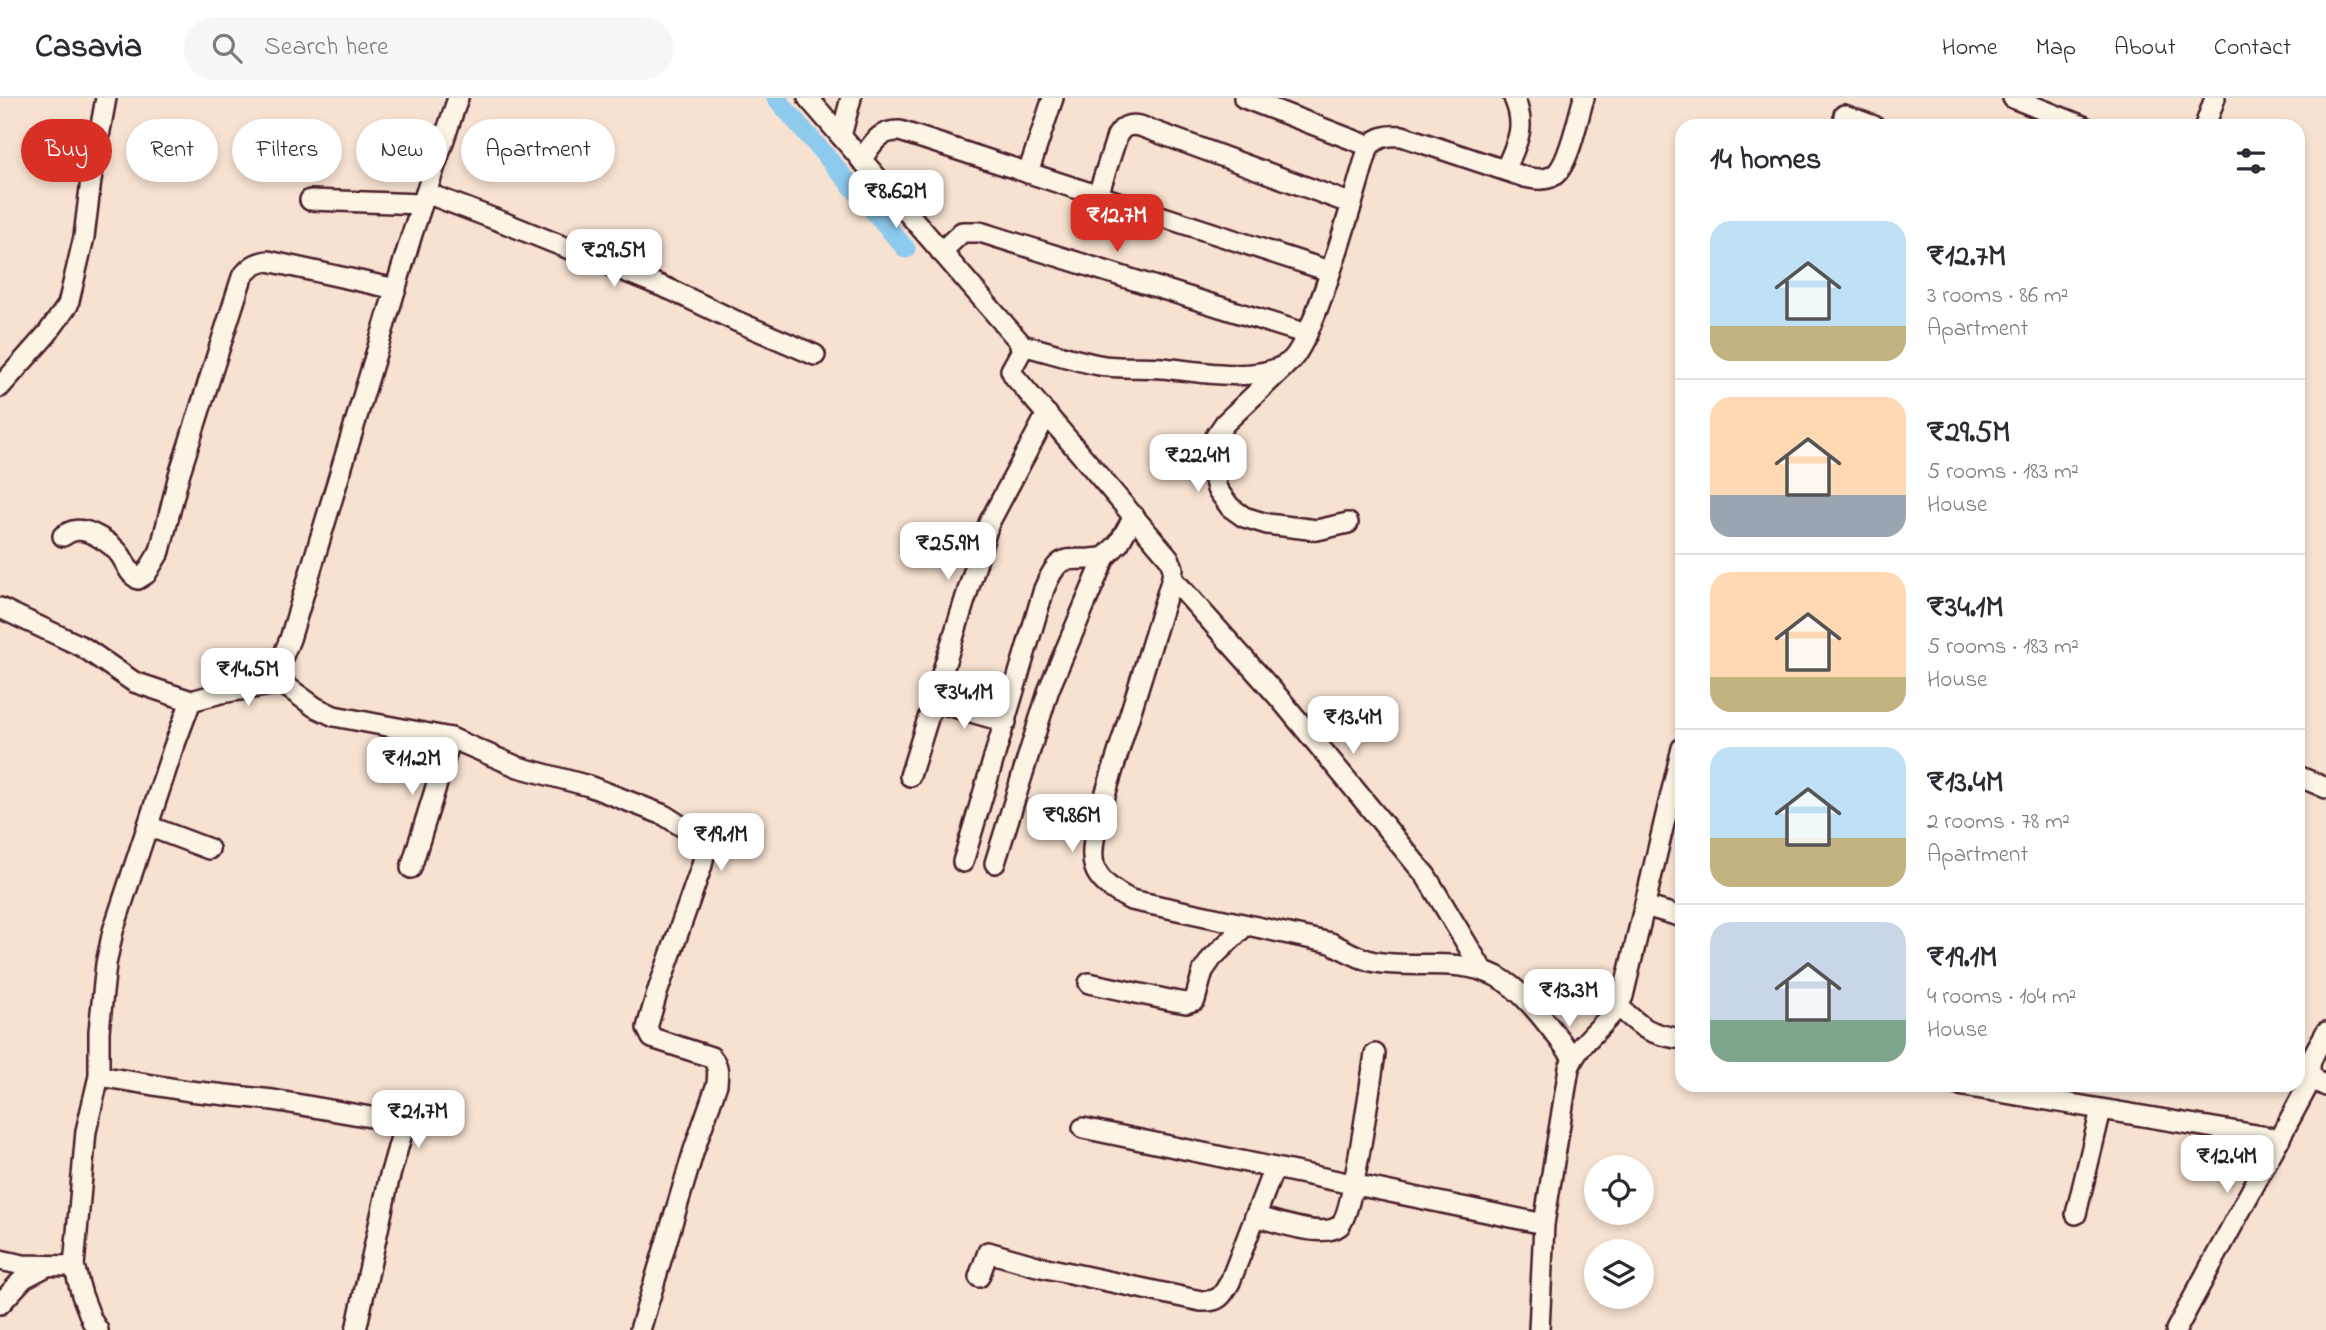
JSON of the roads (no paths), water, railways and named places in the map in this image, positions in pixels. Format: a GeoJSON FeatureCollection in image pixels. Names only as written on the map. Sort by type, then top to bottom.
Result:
{"type":"FeatureCollection","features":[{"type":"Feature","properties":{"kind":"street"},"geometry":{"type":"LineString","coordinates":[[0,387],[47,334],[68,305],[84,237],[106,98]]}},
{"type":"Feature","properties":{"kind":"street"},"geometry":{"type":"LineString","coordinates":[[271,685],[290,639],[396,289],[458,98]]}},
{"type":"Feature","properties":{"kind":"street"},"geometry":{"type":"LineString","coordinates":[[808,98],[942,252],[1018,355],[1113,367],[1232,374],[1265,372],[1288,363]]}},
{"type":"Feature","properties":{"kind":"street"},"geometry":{"type":"LineString","coordinates":[[841,136],[851,98]]}},
{"type":"Feature","properties":{"kind":"street"},"geometry":{"type":"LineString","coordinates":[[1028,173],[1053,98]]}},
{"type":"Feature","properties":{"kind":"street"},"geometry":{"type":"LineString","coordinates":[[1244,98],[1369,146]]}},
{"type":"Feature","properties":{"kind":"street"},"geometry":{"type":"LineString","coordinates":[[1505,170],[1521,127],[1521,115],[1514,98]]}},
{"type":"Feature","properties":{"kind":"street"},"geometry":{"type":"LineString","coordinates":[[1348,523],[1317,530],[1267,524],[1244,517],[1230,508],[1217,489],[1212,468],[1216,436],[1225,423],[1288,363],[1307,334],[1369,146],[1378,138],[1402,136],[1505,170],[1539,179],[1551,178],[1559,171],[1566,158],[1584,98]]}},
{"type":"Feature","properties":{"kind":"street"},"geometry":{"type":"LineString","coordinates":[[2013,98],[2065,119]]}},
{"type":"Feature","properties":{"kind":"street"},"geometry":{"type":"LineString","coordinates":[[2208,119],[2215,98]]}},
{"type":"Feature","properties":{"kind":"street"},"geometry":{"type":"LineString","coordinates":[[1098,195],[1117,136],[1129,124],[1352,204]]}},
{"type":"Feature","properties":{"kind":"street"},"geometry":{"type":"LineString","coordinates":[[861,160],[881,135],[889,131],[900,131],[1329,271]]}},
{"type":"Feature","properties":{"kind":"street"},"geometry":{"type":"LineString","coordinates":[[310,200],[424,199],[671,290],[815,355]]}},
{"type":"Feature","properties":{"kind":"street"},"geometry":{"type":"LineString","coordinates":[[942,252],[962,232],[980,232],[1307,334]]}},
{"type":"Feature","properties":{"kind":"street"},"geometry":{"type":"LineString","coordinates":[[62,536],[79,531],[94,536],[114,548],[134,577],[142,578],[146,574],[160,551],[183,463],[243,278],[249,267],[268,261],[396,289]]}},
{"type":"Feature","properties":{"kind":"street"},"geometry":{"type":"LineString","coordinates":[[1018,355],[1011,370],[1014,376],[1169,558],[1173,568],[1098,818],[1091,850],[1099,876],[1107,886],[1131,900],[1331,943],[1374,962],[1454,965],[1483,971],[1509,984],[1522,996],[1573,1057]]}},
{"type":"Feature","properties":{"kind":"street"},"geometry":{"type":"LineString","coordinates":[[910,776],[989,523],[1047,414]]}},
{"type":"Feature","properties":{"kind":"street"},"geometry":{"type":"LineString","coordinates":[[995,863],[1049,689],[1105,557],[1119,543],[1134,516]]}},
{"type":"Feature","properties":{"kind":"street"},"geometry":{"type":"LineString","coordinates":[[964,862],[1051,573],[1058,562],[1068,559],[1105,557]]}},
{"type":"Feature","properties":{"kind":"street"},"geometry":{"type":"LineString","coordinates":[[1172,578],[1281,700],[1426,876],[1483,971]]}},
{"type":"Feature","properties":{"kind":"street"},"geometry":{"type":"LineString","coordinates":[[0,608],[83,647],[134,682],[191,701],[243,688],[283,684],[315,707],[334,716],[451,738],[518,767],[589,786],[664,815],[700,838],[705,850],[702,865],[647,1028],[652,1038],[711,1057],[718,1064],[717,1084],[694,1150],[640,1330]]}},
{"type":"Feature","properties":{"kind":"street"},"geometry":{"type":"LineString","coordinates":[[99,1330],[92,1321],[74,1266],[86,1131],[99,1076],[99,1031],[106,964],[113,931],[191,701]]}},
{"type":"Feature","properties":{"kind":"street"},"geometry":{"type":"LineString","coordinates":[[933,701],[1006,722]]}},
{"type":"Feature","properties":{"kind":"street"},"geometry":{"type":"LineString","coordinates":[[411,868],[451,738]]}},
{"type":"Feature","properties":{"kind":"street"},"geometry":{"type":"LineString","coordinates":[[1539,1330],[1544,1224],[1565,1087],[1573,1057],[1618,1006],[1626,988],[1675,778]]}},
{"type":"Feature","properties":{"kind":"street"},"geometry":{"type":"LineString","coordinates":[[2305,778],[2326,788]]}},
{"type":"Feature","properties":{"kind":"street"},"geometry":{"type":"LineString","coordinates":[[148,826],[209,849]]}},
{"type":"Feature","properties":{"kind":"street"},"geometry":{"type":"LineString","coordinates":[[1645,906],[1675,915]]}},
{"type":"Feature","properties":{"kind":"street"},"geometry":{"type":"LineString","coordinates":[[1090,983],[1186,1003],[1195,1000],[1203,971],[1212,958],[1247,925]]}},
{"type":"Feature","properties":{"kind":"street"},"geometry":{"type":"LineString","coordinates":[[1618,1006],[1644,1030],[1675,1038]]}},
{"type":"Feature","properties":{"kind":"street"},"geometry":{"type":"LineString","coordinates":[[2176,1330],[2316,1077],[2326,1032]]}},
{"type":"Feature","properties":{"kind":"street"},"geometry":{"type":"LineString","coordinates":[[1255,1216],[1308,1230],[1325,1231],[1338,1227],[1345,1217],[1352,1185],[1375,1054]]}},
{"type":"Feature","properties":{"kind":"street"},"geometry":{"type":"LineString","coordinates":[[99,1076],[189,1091],[273,1100],[405,1123],[389,1179],[356,1330]]}},
{"type":"Feature","properties":{"kind":"street"},"geometry":{"type":"LineString","coordinates":[[1998,1092],[2280,1139]]}},
{"type":"Feature","properties":{"kind":"street"},"geometry":{"type":"LineString","coordinates":[[2076,1214],[2101,1110]]}},
{"type":"Feature","properties":{"kind":"street"},"geometry":{"type":"LineString","coordinates":[[1083,1128],[1544,1224]]}},
{"type":"Feature","properties":{"kind":"street"},"geometry":{"type":"LineString","coordinates":[[979,1277],[988,1252],[1037,1266],[1214,1302],[1222,1296],[1230,1282],[1274,1168]]}},
{"type":"Feature","properties":{"kind":"street"},"geometry":{"type":"LineString","coordinates":[[0,1260],[23,1265],[74,1266]]}},
{"type":"Feature","properties":{"kind":"street"},"geometry":{"type":"LineString","coordinates":[[0,1304],[24,1278],[51,1264]]}},
{"type":"Feature","properties":{"kind":"waterway"},"geometry":{"type":"LineString","coordinates":[[776,98],[906,249]]}}]}
